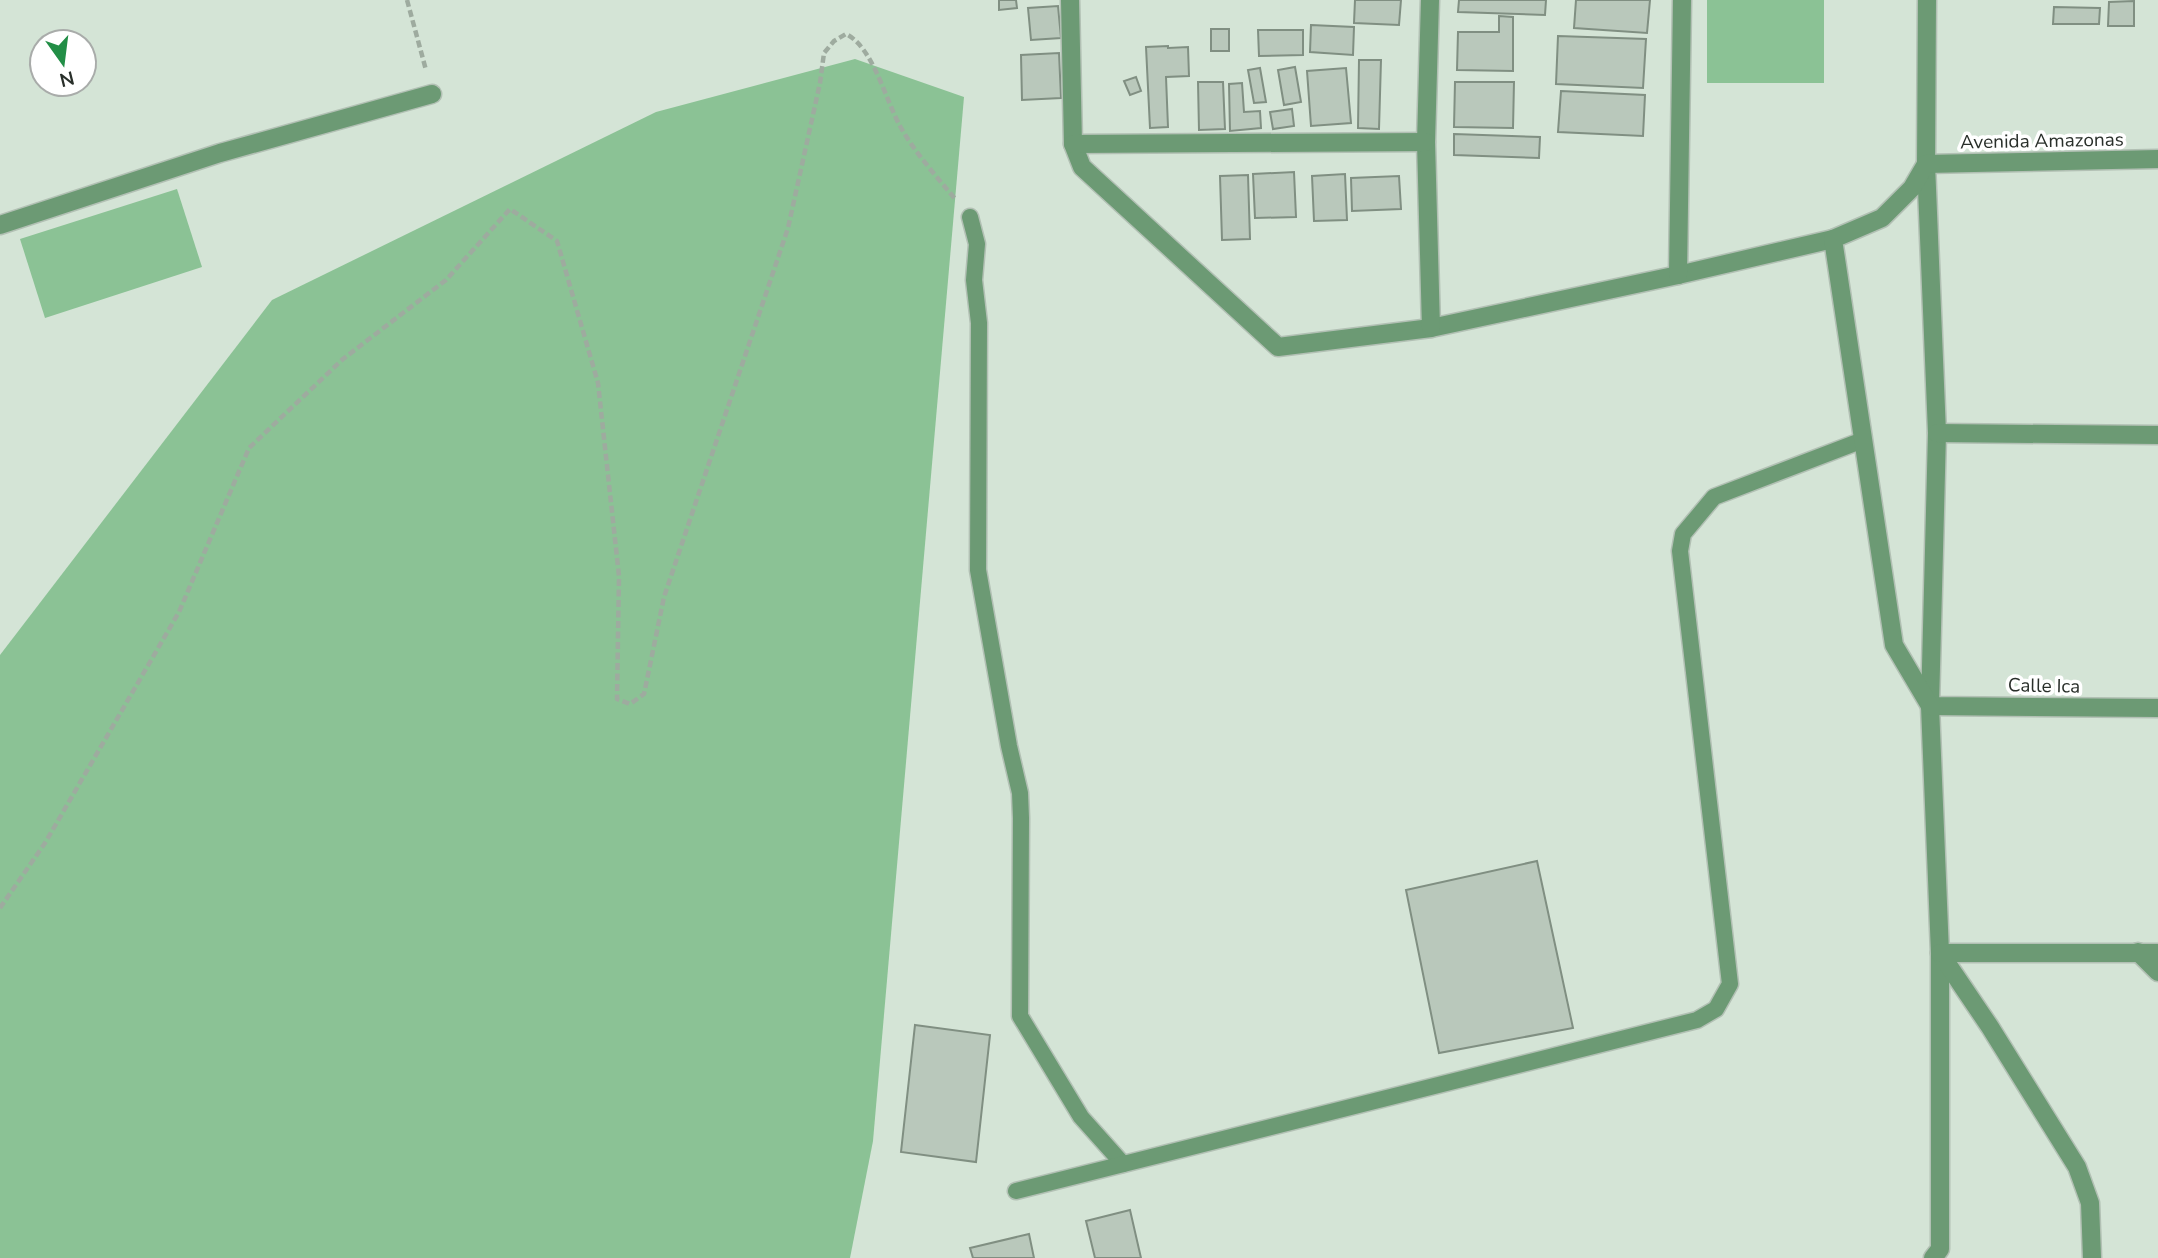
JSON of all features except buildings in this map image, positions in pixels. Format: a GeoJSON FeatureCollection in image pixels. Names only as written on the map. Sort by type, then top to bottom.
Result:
{"type":"FeatureCollection","features":[{"type":"Feature","properties":{"kind":"street"},"geometry":{"type":"LineString","coordinates":[[1070,0],[1073,144],[1082,167],[1278,347],[1431,328],[1833,239],[1882,218],[1912,188],[1926,164]]}},
{"type":"Feature","properties":{"kind":"street"},"geometry":{"type":"LineString","coordinates":[[1430,0],[1426,142],[1431,328]]}},
{"type":"Feature","properties":{"kind":"street"},"geometry":{"type":"LineString","coordinates":[[1678,275],[1682,0]]}},
{"type":"Feature","properties":{"kind":"street"},"geometry":{"type":"LineString","coordinates":[[1927,0],[1926,164],[1937,433],[1930,706],[1940,953],[1940,1249],[1933,1258]]}},
{"type":"Feature","properties":{"kind":"street"},"geometry":{"type":"LineString","coordinates":[[0,225],[220,153],[432,94]]}},
{"type":"Feature","properties":{"kind":"street"},"geometry":{"type":"LineString","coordinates":[[1073,144],[1426,142]]}},
{"type":"Feature","properties":{"kind":"street","name":"Avenida Amazonas"},"geometry":{"type":"LineString","coordinates":[[1926,164],[2158,159]]}},
{"type":"Feature","properties":{"kind":"street"},"geometry":{"type":"LineString","coordinates":[[1833,239],[1894,646],[1930,706]]}},
{"type":"Feature","properties":{"kind":"street"},"geometry":{"type":"LineString","coordinates":[[1937,433],[2158,435]]}},
{"type":"Feature","properties":{"kind":"street","name":"Calle Ica"},"geometry":{"type":"LineString","coordinates":[[1930,706],[2158,708]]}},
{"type":"Feature","properties":{"kind":"street"},"geometry":{"type":"LineString","coordinates":[[2138,952],[2158,972]]}},
{"type":"Feature","properties":{"kind":"street"},"geometry":{"type":"LineString","coordinates":[[1940,953],[2158,953]]}},
{"type":"Feature","properties":{"kind":"street"},"geometry":{"type":"LineString","coordinates":[[1940,953],[1990,1027],[2077,1167],[2090,1203],[2092,1258]]}},
{"type":"Feature","properties":{"kind":"lane"},"geometry":{"type":"LineString","coordinates":[[970,217],[977,244],[974,280],[979,323],[978,570],[1009,746],[1020,793],[1020,1016],[1081,1117],[1123,1164]]}},
{"type":"Feature","properties":{"kind":"lane"},"geometry":{"type":"LineString","coordinates":[[1016,1191],[1698,1020],[1716,1009],[1730,984],[1680,551],[1684,534],[1714,497],[1863,440]]}},
{"type":"Feature","properties":{"kind":"path"},"geometry":{"type":"LineString","coordinates":[[407,0],[432,94]]}},
{"type":"Feature","properties":{"kind":"path"},"geometry":{"type":"LineString","coordinates":[[0,908],[45,843],[179,612],[249,448],[344,359],[446,280],[510,209],[557,240],[598,383],[619,576],[617,699],[631,704],[644,694],[664,597],[788,228],[820,83],[824,53],[834,41],[846,34],[854,38],[868,55],[901,128],[930,169],[970,217]]}},
{"type":"Feature","properties":{"kind":"green space"},"geometry":{"type":"Polygon","coordinates":[[[1707,0],[1824,0],[1824,83],[1707,83],[1707,0]]]}},
{"type":"Feature","properties":{"kind":"green space"},"geometry":{"type":"Polygon","coordinates":[[[855,59],[964,97],[873,1141],[850,1258],[0,1258],[0,655],[272,300],[656,112],[855,59]]]}},
{"type":"Feature","properties":{"kind":"green space"},"geometry":{"type":"Polygon","coordinates":[[[177,189],[202,267],[45,318],[20,239],[177,189]]]}}]}
